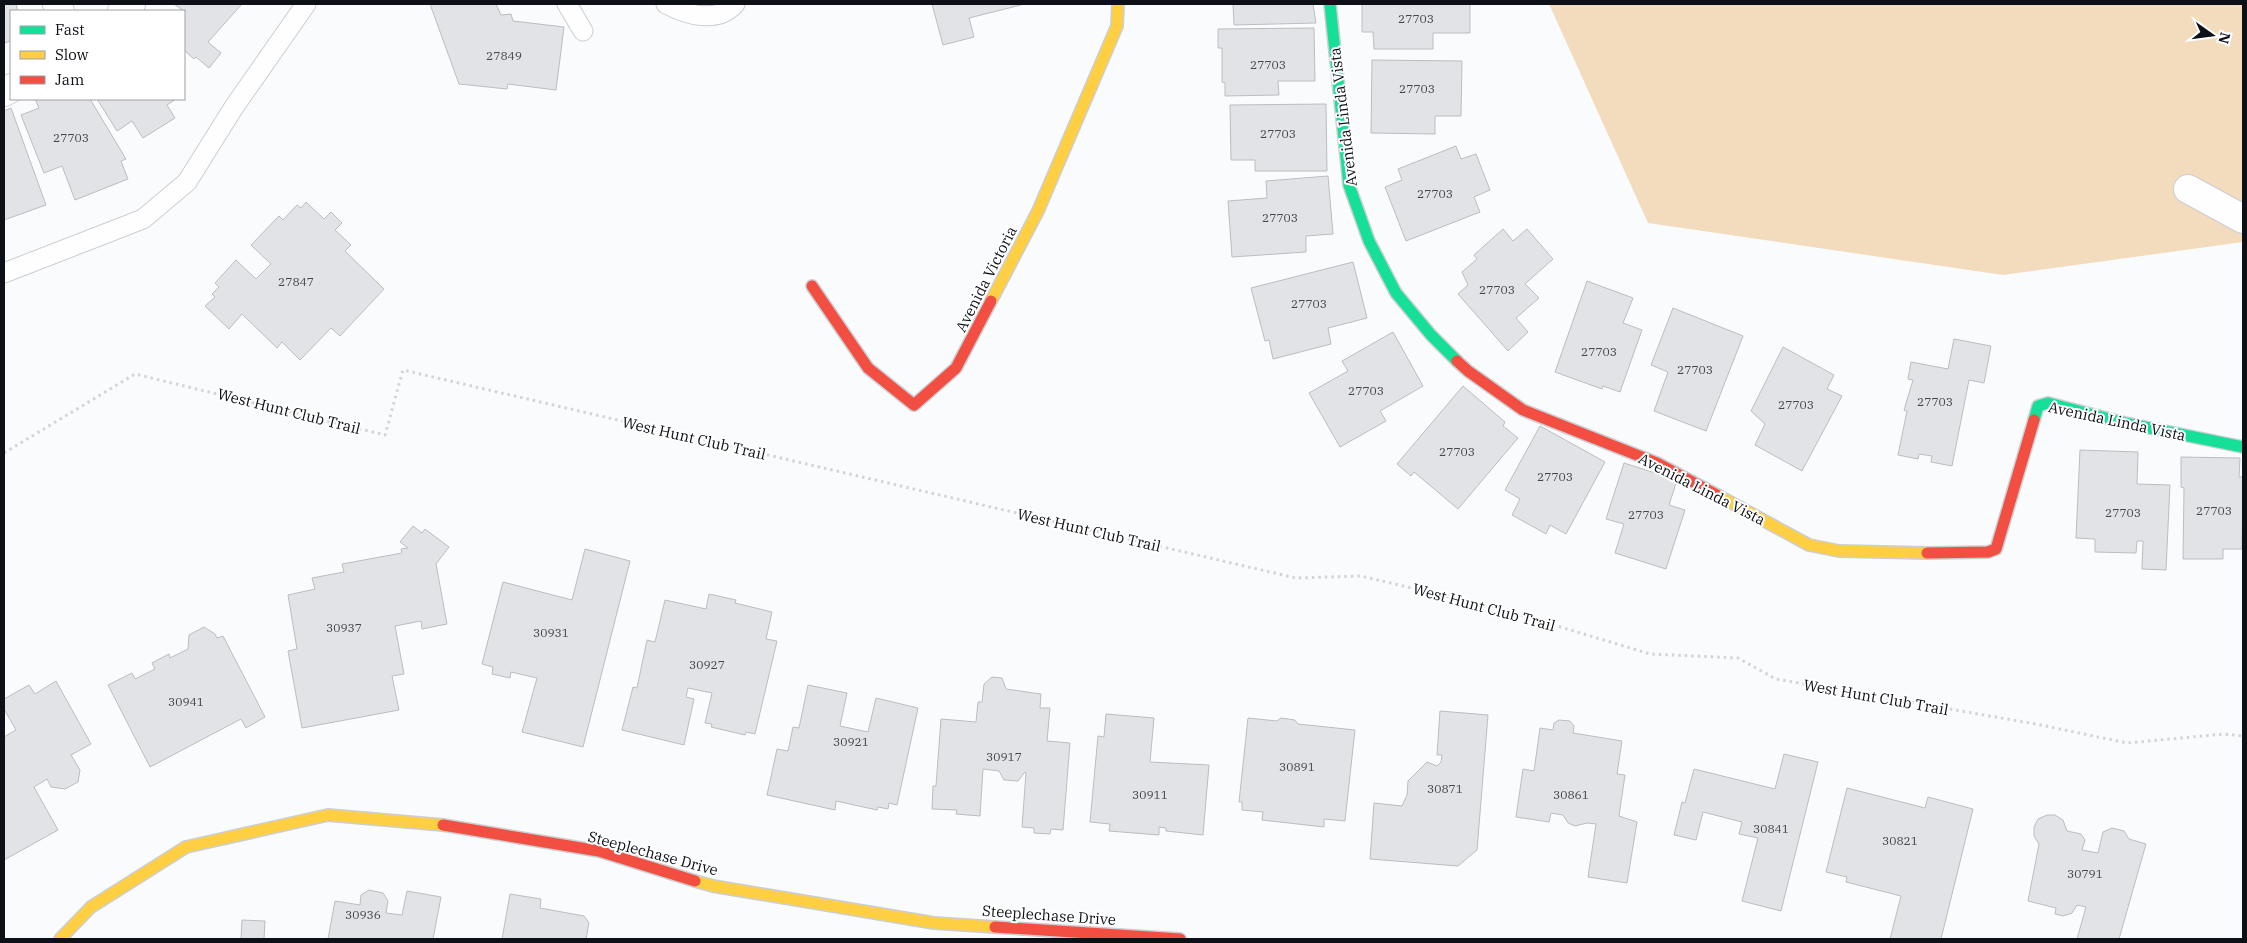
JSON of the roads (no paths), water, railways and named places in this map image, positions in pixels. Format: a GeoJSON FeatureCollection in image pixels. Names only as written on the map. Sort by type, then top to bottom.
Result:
{"type":"FeatureCollection","features":[{"type":"Feature","properties":{"kind":"street","name":"Avenida Victoria"},"geometry":{"type":"LineString","coordinates":[[812,286],[868,368],[914,405],[956,368],[1038,211],[1117,26],[1118,4]]}},
{"type":"Feature","properties":{"kind":"street","name":"Avenida Linda Vista"},"geometry":{"type":"LineString","coordinates":[[1330,4],[1350,185],[1369,241],[1396,292],[1432,335],[1468,371],[1523,410],[1657,463],[1809,545],[1839,551],[1873,553],[1988,552],[1996,550],[2038,406],[2048,403],[2126,423],[2243,447]]}},
{"type":"Feature","properties":{"kind":"street"},"geometry":{"type":"LineString","coordinates":[[2188,189],[2243,219]]}},
{"type":"Feature","properties":{"kind":"street","name":"Steeplechase Drive"},"geometry":{"type":"LineString","coordinates":[[60,939],[91,907],[186,847],[328,815],[429,823],[599,851],[714,886],[934,922],[1180,939]]}},
{"type":"Feature","properties":{"kind":"lane"},"geometry":{"type":"LineString","coordinates":[[4,273],[143,219],[186,182],[234,107],[306,4]]}},
{"type":"Feature","properties":{"kind":"lane"},"geometry":{"type":"LineString","coordinates":[[567,4],[583,31]]}},
{"type":"Feature","properties":{"kind":"lane"},"geometry":{"type":"LineString","coordinates":[[666,4],[685,13],[712,16],[729,10],[735,4]]}}]}
